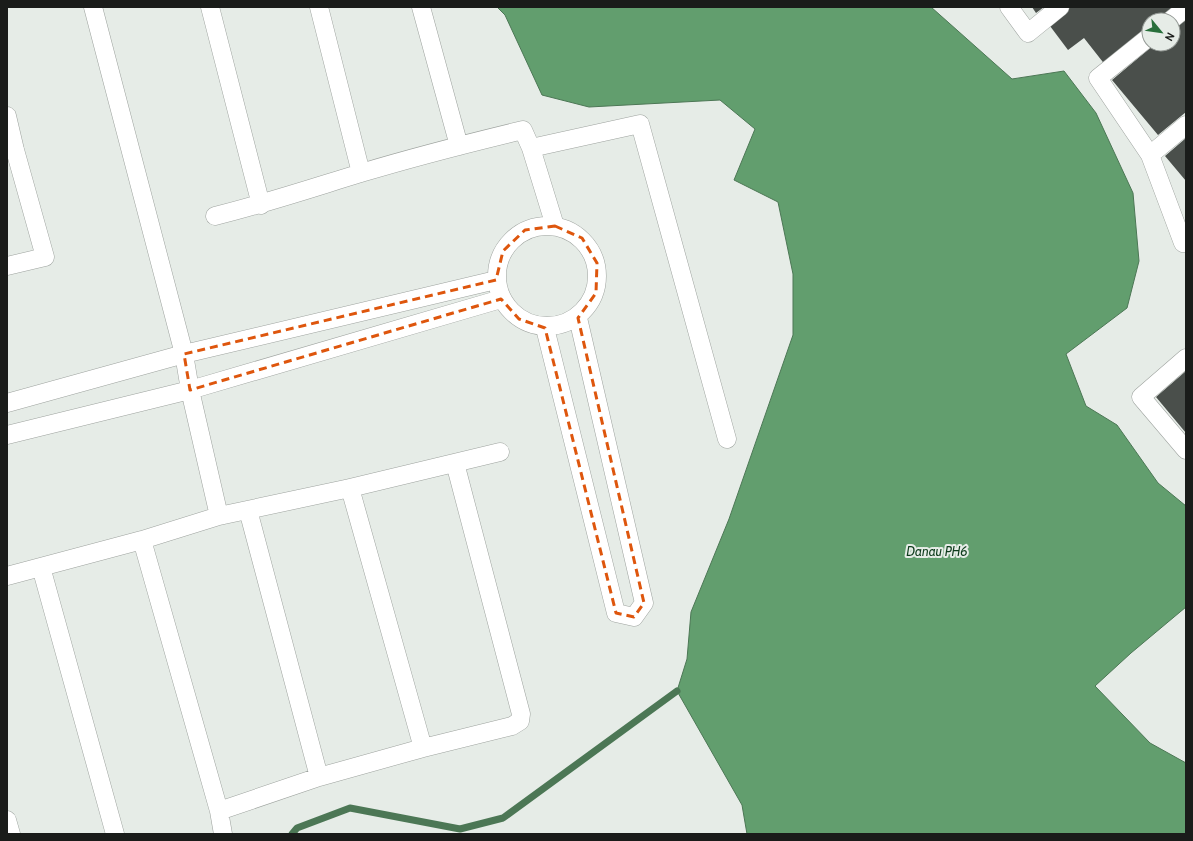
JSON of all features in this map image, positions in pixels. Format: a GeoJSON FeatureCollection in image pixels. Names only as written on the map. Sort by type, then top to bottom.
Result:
{"type":"FeatureCollection","features":[{"type":"Feature","properties":{"kind":"street"},"geometry":{"type":"LineString","coordinates":[[93,7],[184,354],[190,390],[219,516]]}},
{"type":"Feature","properties":{"kind":"street"},"geometry":{"type":"LineString","coordinates":[[210,7],[261,205]]}},
{"type":"Feature","properties":{"kind":"street"},"geometry":{"type":"LineString","coordinates":[[319,7],[361,173]]}},
{"type":"Feature","properties":{"kind":"street"},"geometry":{"type":"LineString","coordinates":[[421,7],[459,146]]}},
{"type":"Feature","properties":{"kind":"street"},"geometry":{"type":"LineString","coordinates":[[1009,7],[1028,33],[1060,7]]}},
{"type":"Feature","properties":{"kind":"street"},"geometry":{"type":"LineString","coordinates":[[1141,44],[1098,78],[1150,155],[1185,245]]}},
{"type":"Feature","properties":{"kind":"street"},"geometry":{"type":"LineString","coordinates":[[7,116],[11,151],[45,257],[7,266]]}},
{"type":"Feature","properties":{"kind":"street"},"geometry":{"type":"LineString","coordinates":[[531,148],[640,124],[727,439]]}},
{"type":"Feature","properties":{"kind":"street"},"geometry":{"type":"LineString","coordinates":[[1150,155],[1186,125]]}},
{"type":"Feature","properties":{"kind":"street"},"geometry":{"type":"LineString","coordinates":[[215,216],[261,205],[361,173],[523,130],[531,148],[555,226]]}},
{"type":"Feature","properties":{"kind":"street"},"geometry":{"type":"LineString","coordinates":[[555,226],[582,238],[597,263],[596,293],[578,318],[544,328],[518,319],[501,299],[496,280],[503,251],[525,230],[555,226]]}},
{"type":"Feature","properties":{"kind":"street"},"geometry":{"type":"LineString","coordinates":[[7,403],[184,354],[496,280]]}},
{"type":"Feature","properties":{"kind":"street"},"geometry":{"type":"LineString","coordinates":[[7,435],[190,390],[501,299]]}},
{"type":"Feature","properties":{"kind":"street"},"geometry":{"type":"LineString","coordinates":[[544,328],[616,613],[634,617],[644,603],[578,318]]}},
{"type":"Feature","properties":{"kind":"street"},"geometry":{"type":"LineString","coordinates":[[1186,358],[1140,397],[1186,450]]}},
{"type":"Feature","properties":{"kind":"street"},"geometry":{"type":"LineString","coordinates":[[7,576],[142,540],[219,516],[350,488],[500,452]]}},
{"type":"Feature","properties":{"kind":"street"},"geometry":{"type":"LineString","coordinates":[[219,811],[319,777],[423,748],[512,726],[520,721],[521,714],[455,463]]}},
{"type":"Feature","properties":{"kind":"street"},"geometry":{"type":"LineString","coordinates":[[350,488],[423,748]]}},
{"type":"Feature","properties":{"kind":"street"},"geometry":{"type":"LineString","coordinates":[[248,510],[319,777]]}},
{"type":"Feature","properties":{"kind":"street"},"geometry":{"type":"LineString","coordinates":[[142,540],[219,811],[223,834]]}},
{"type":"Feature","properties":{"kind":"street"},"geometry":{"type":"LineString","coordinates":[[41,567],[115,834]]}},
{"type":"Feature","properties":{"kind":"street"},"geometry":{"type":"LineString","coordinates":[[7,820],[11,834]]}},
{"type":"Feature","properties":{"kind":"highlighted area"},"geometry":{"type":"Polygon","coordinates":[[[555,226],[582,238],[597,263],[596,293],[578,318],[644,603],[634,617],[616,613],[545,328],[519,319],[501,299],[190,390],[184,354],[496,280],[503,251],[525,230],[555,226]]]}},
{"type":"Feature","properties":{"kind":"water","name":"Danau PH6"},"geometry":{"type":"Polygon","coordinates":[[[497,7],[931,7],[1012,79],[1064,71],[1096,113],[1133,193],[1139,261],[1127,308],[1066,354],[1086,406],[1117,425],[1158,483],[1186,506],[1186,607],[1131,653],[1095,686],[1150,743],[1186,763],[1186,834],[747,834],[742,805],[677,691],[687,659],[691,612],[729,519],[793,335],[793,274],[778,202],[734,180],[755,129],[720,100],[589,107],[542,95],[505,15],[497,7]]]}},
{"type":"Feature","properties":{"kind":"building"},"geometry":{"type":"Polygon","coordinates":[[[1032,7],[1044,7],[1036,13],[1032,7]]]}},
{"type":"Feature","properties":{"kind":"building"},"geometry":{"type":"Polygon","coordinates":[[[1066,7],[1179,7],[1173,12],[1141,12],[1141,38],[1106,66],[1084,38],[1068,50],[1047,22],[1066,7]]]}},
{"type":"Feature","properties":{"kind":"building"},"geometry":{"type":"Polygon","coordinates":[[[1186,19],[1186,112],[1158,135],[1112,80],[1145,52],[1181,52],[1181,23],[1186,19]]]}},
{"type":"Feature","properties":{"kind":"building"},"geometry":{"type":"Polygon","coordinates":[[[1186,138],[1186,181],[1165,156],[1186,138]]]}},
{"type":"Feature","properties":{"kind":"building"},"geometry":{"type":"Polygon","coordinates":[[[1186,371],[1186,433],[1156,397],[1186,371]]]}},
{"type":"Feature","properties":{"kind":"waterway"},"geometry":{"type":"LineString","coordinates":[[292,834],[297,828],[350,808],[460,829],[503,818],[677,691]]}}]}
